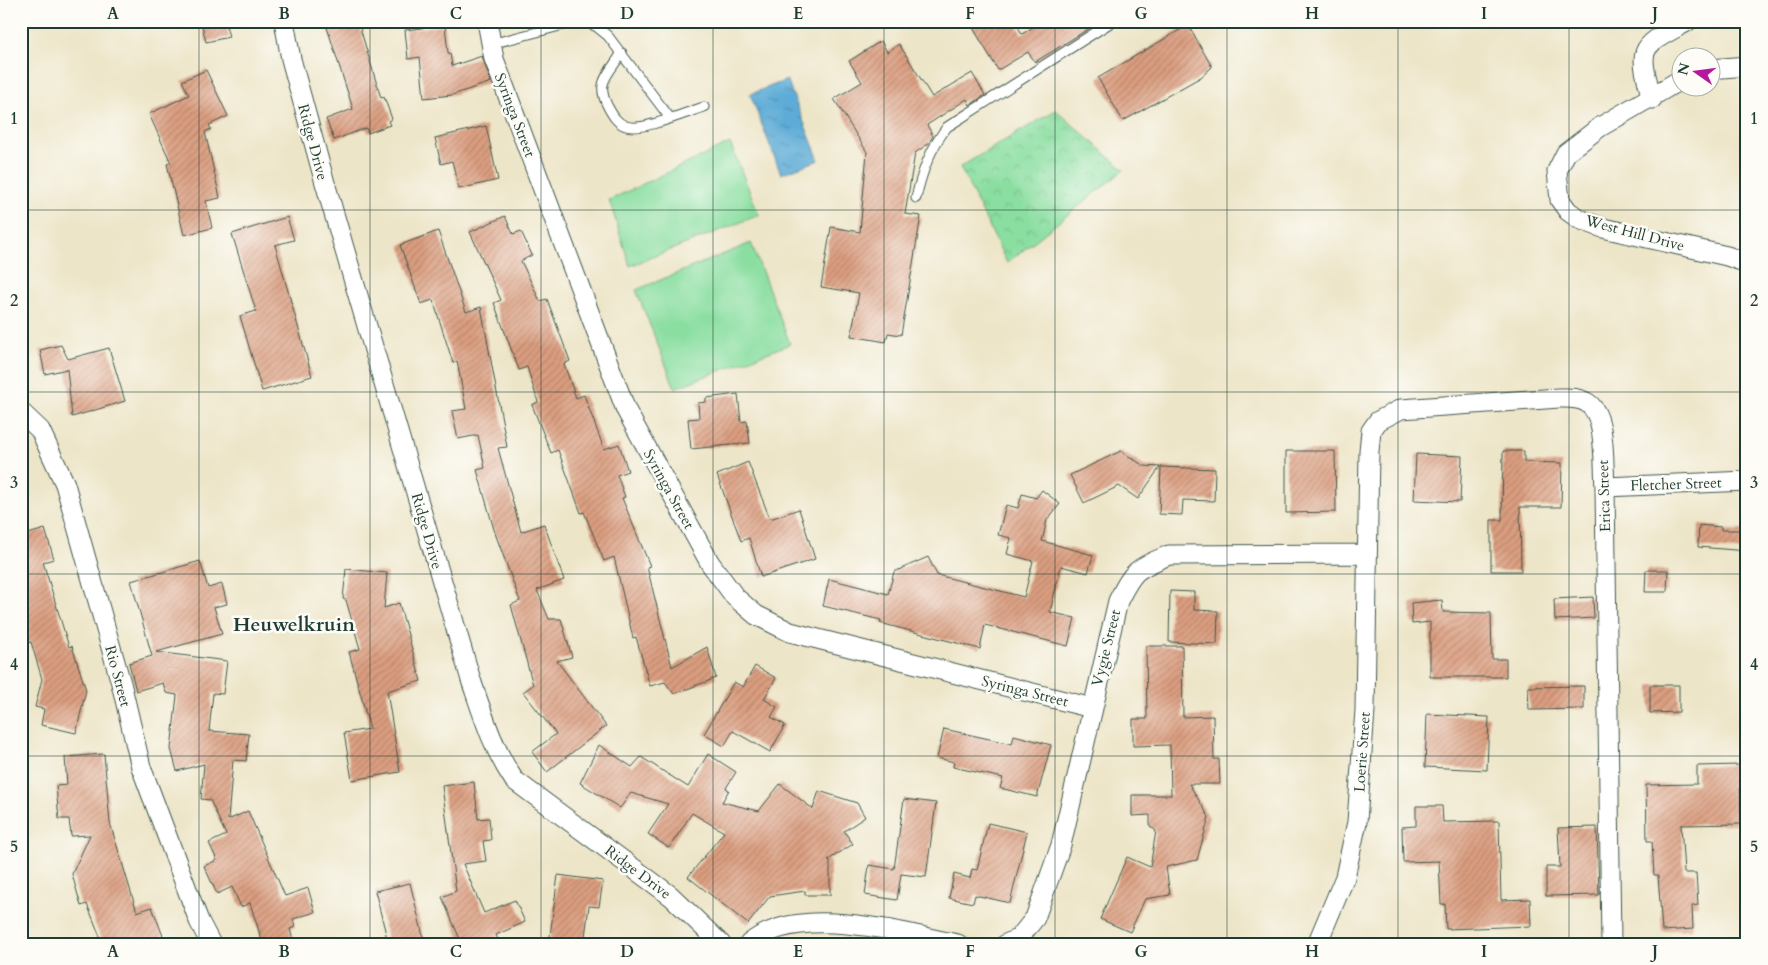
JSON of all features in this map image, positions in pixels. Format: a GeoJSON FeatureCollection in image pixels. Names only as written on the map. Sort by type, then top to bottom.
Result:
{"type":"FeatureCollection","features":[{"type":"Feature","properties":{"kind":"street","name":"Ridge Drive"},"geometry":{"type":"LineString","coordinates":[[284,21],[290,59],[336,222],[471,680],[489,734],[502,762],[514,780],[671,896],[721,944]]}},
{"type":"Feature","properties":{"kind":"street","name":"Syringa Street"},"geometry":{"type":"LineString","coordinates":[[487,21],[494,59],[626,410],[710,563],[734,596],[756,615],[790,632],[1092,708]]}},
{"type":"Feature","properties":{"kind":"street"},"geometry":{"type":"LineString","coordinates":[[1652,99],[1643,65],[1644,54],[1656,39],[1688,21]]}},
{"type":"Feature","properties":{"kind":"street"},"geometry":{"type":"LineString","coordinates":[[1720,68],[1747,66]]}},
{"type":"Feature","properties":{"kind":"street","name":"West Hill Drive"},"geometry":{"type":"LineString","coordinates":[[1670,87],[1652,99],[1600,127],[1566,153],[1557,171],[1560,200],[1568,211],[1579,219],[1604,228],[1727,256],[1747,263]]}},
{"type":"Feature","properties":{"kind":"street","name":"Erica Street"},"geometry":{"type":"LineString","coordinates":[[1367,554],[1368,451],[1371,431],[1378,421],[1401,408],[1559,398],[1584,401],[1594,407],[1600,422],[1605,486],[1611,944]]}},
{"type":"Feature","properties":{"kind":"street","name":"Rio Street"},"geometry":{"type":"LineString","coordinates":[[21,412],[40,430],[65,484],[121,683],[141,767],[199,921],[211,944]]}},
{"type":"Feature","properties":{"kind":"street","name":"Fletcher Street"},"geometry":{"type":"LineString","coordinates":[[1605,486],[1747,481]]}},
{"type":"Feature","properties":{"kind":"street","name":"Vygie Street"},"geometry":{"type":"LineString","coordinates":[[1006,944],[1019,938],[1035,918],[1048,885],[1061,845],[1118,602],[1132,575],[1146,565],[1169,555],[1367,554]]}},
{"type":"Feature","properties":{"kind":"street","name":"Loerie Street"},"geometry":{"type":"LineString","coordinates":[[1317,944],[1345,877],[1357,822],[1365,710],[1367,554]]}},
{"type":"Feature","properties":{"kind":"street"},"geometry":{"type":"LineString","coordinates":[[749,944],[756,937],[796,922],[849,924],[958,944]]}},
{"type":"Feature","properties":{"kind":"lane"},"geometry":{"type":"LineString","coordinates":[[491,44],[579,21]]}},
{"type":"Feature","properties":{"kind":"lane"},"geometry":{"type":"LineString","coordinates":[[584,21],[597,26],[622,53],[670,118]]}},
{"type":"Feature","properties":{"kind":"lane"},"geometry":{"type":"LineString","coordinates":[[916,198],[923,170],[938,139],[947,127],[1113,21]]}},
{"type":"Feature","properties":{"kind":"lane"},"geometry":{"type":"LineString","coordinates":[[622,53],[602,83],[603,96],[614,119],[632,128],[704,107]]}},
{"type":"Feature","properties":{"kind":"green space"},"geometry":{"type":"Polygon","coordinates":[[[1056,110],[1124,170],[1007,263],[960,167],[1056,110]]]}},
{"type":"Feature","properties":{"kind":"green space"},"geometry":{"type":"Polygon","coordinates":[[[730,143],[759,215],[630,266],[609,200],[730,143]]]}},
{"type":"Feature","properties":{"kind":"green space"},"geometry":{"type":"Polygon","coordinates":[[[751,243],[790,344],[675,388],[636,290],[751,243]]]}},
{"type":"Feature","properties":{"kind":"water"},"geometry":{"type":"Polygon","coordinates":[[[787,80],[819,160],[781,174],[750,94],[787,80]]]}},
{"type":"Feature","properties":{"kind":"building"},"geometry":{"type":"Polygon","coordinates":[[[201,21],[225,21],[229,37],[206,42],[201,21]]]}},
{"type":"Feature","properties":{"kind":"building"},"geometry":{"type":"Polygon","coordinates":[[[325,21],[358,21],[381,98],[384,97],[392,119],[388,121],[390,125],[368,133],[366,128],[334,140],[326,119],[353,109],[325,21]]]}},
{"type":"Feature","properties":{"kind":"building"},"geometry":{"type":"Polygon","coordinates":[[[969,21],[1015,21],[1022,34],[1043,21],[1101,21],[1035,62],[1028,52],[998,70],[969,21]]]}},
{"type":"Feature","properties":{"kind":"building"},"geometry":{"type":"Polygon","coordinates":[[[445,25],[448,53],[450,53],[452,66],[482,56],[491,82],[452,95],[424,98],[420,57],[408,59],[405,30],[445,25]]]}},
{"type":"Feature","properties":{"kind":"building"},"geometry":{"type":"Polygon","coordinates":[[[1188,25],[1212,67],[1201,77],[1123,121],[1098,78],[1188,25]]]}},
{"type":"Feature","properties":{"kind":"building"},"geometry":{"type":"Polygon","coordinates":[[[881,41],[887,52],[899,44],[932,97],[972,73],[985,95],[970,105],[967,99],[927,125],[933,136],[928,144],[915,153],[905,214],[921,216],[901,335],[888,333],[886,342],[851,336],[859,293],[821,287],[831,227],[860,232],[867,152],[834,99],[862,82],[849,61],[881,41]]]}},
{"type":"Feature","properties":{"kind":"building"},"geometry":{"type":"Polygon","coordinates":[[[206,70],[228,116],[209,125],[211,129],[205,132],[220,198],[206,201],[212,228],[184,235],[167,164],[171,163],[149,114],[189,95],[182,81],[206,70]]]}},
{"type":"Feature","properties":{"kind":"building"},"geometry":{"type":"Polygon","coordinates":[[[486,126],[498,180],[459,189],[452,161],[441,164],[435,138],[486,126]]]}},
{"type":"Feature","properties":{"kind":"building"},"geometry":{"type":"Polygon","coordinates":[[[505,216],[513,234],[521,231],[532,255],[521,261],[540,301],[547,299],[570,361],[564,364],[576,398],[584,395],[604,449],[619,444],[628,471],[617,475],[625,497],[622,498],[650,566],[647,567],[672,667],[707,647],[716,678],[674,694],[665,682],[650,686],[636,637],[633,638],[614,557],[604,561],[584,512],[581,513],[558,450],[551,453],[532,405],[538,402],[527,367],[519,370],[494,303],[501,300],[470,232],[505,216]]]}},
{"type":"Feature","properties":{"kind":"building"},"geometry":{"type":"Polygon","coordinates":[[[287,217],[294,240],[275,245],[312,376],[262,391],[240,316],[256,311],[232,234],[287,217]]]}},
{"type":"Feature","properties":{"kind":"building"},"geometry":{"type":"Polygon","coordinates":[[[438,231],[466,312],[481,307],[507,447],[498,448],[521,532],[544,524],[564,580],[537,590],[549,619],[561,619],[572,657],[557,661],[606,726],[547,772],[532,752],[556,734],[523,692],[533,685],[511,605],[520,601],[495,533],[477,470],[485,468],[478,435],[458,439],[452,411],[466,409],[457,361],[453,363],[433,300],[421,304],[400,245],[438,231]]]}},
{"type":"Feature","properties":{"kind":"building"},"geometry":{"type":"Polygon","coordinates":[[[61,345],[68,359],[109,348],[125,401],[72,417],[67,369],[45,374],[40,350],[61,345]]]}},
{"type":"Feature","properties":{"kind":"building"},"geometry":{"type":"Polygon","coordinates":[[[738,394],[741,422],[747,421],[750,443],[691,449],[688,419],[699,418],[698,403],[706,402],[706,398],[738,394]]]}},
{"type":"Feature","properties":{"kind":"building"},"geometry":{"type":"Polygon","coordinates":[[[1121,451],[1144,466],[1160,467],[1138,499],[1119,486],[1084,503],[1070,475],[1121,451]]]}},
{"type":"Feature","properties":{"kind":"building"},"geometry":{"type":"Polygon","coordinates":[[[1286,451],[1335,451],[1336,512],[1286,513],[1286,451]]]}},
{"type":"Feature","properties":{"kind":"building"},"geometry":{"type":"Polygon","coordinates":[[[1503,451],[1524,451],[1524,462],[1562,463],[1561,507],[1520,507],[1521,571],[1491,571],[1491,520],[1502,520],[1503,451]]]}},
{"type":"Feature","properties":{"kind":"building"},"geometry":{"type":"Polygon","coordinates":[[[1416,454],[1462,456],[1460,502],[1414,500],[1416,454]]]}},
{"type":"Feature","properties":{"kind":"building"},"geometry":{"type":"Polygon","coordinates":[[[748,462],[770,519],[799,509],[815,559],[761,577],[749,538],[741,541],[717,475],[748,462]]]}},
{"type":"Feature","properties":{"kind":"building"},"geometry":{"type":"Polygon","coordinates":[[[1161,467],[1215,469],[1214,501],[1183,500],[1182,515],[1159,514],[1161,467]]]}},
{"type":"Feature","properties":{"kind":"building"},"geometry":{"type":"Polygon","coordinates":[[[1042,490],[1060,504],[1047,520],[1042,541],[1093,555],[1088,573],[1061,566],[1050,612],[1075,618],[1068,646],[985,625],[980,649],[880,623],[881,620],[823,606],[829,579],[888,594],[894,572],[928,557],[937,575],[1024,597],[1033,561],[1007,554],[1011,538],[998,535],[1006,505],[1018,508],[1022,494],[1036,498],[1042,490]]]}},
{"type":"Feature","properties":{"kind":"building"},"geometry":{"type":"Polygon","coordinates":[[[1699,525],[1721,527],[1721,530],[1747,530],[1747,551],[1698,547],[1699,525]]]}},
{"type":"Feature","properties":{"kind":"building"},"geometry":{"type":"Polygon","coordinates":[[[45,529],[54,559],[43,562],[69,647],[72,646],[86,690],[76,733],[41,725],[44,709],[35,707],[42,679],[31,642],[21,645],[21,536],[45,529]]]}},
{"type":"Feature","properties":{"kind":"building"},"geometry":{"type":"Polygon","coordinates":[[[200,561],[208,588],[222,584],[227,604],[214,607],[222,634],[156,652],[227,661],[223,694],[213,693],[209,731],[249,734],[246,761],[233,760],[228,820],[248,811],[285,896],[308,888],[315,912],[293,919],[295,927],[290,929],[294,944],[263,944],[250,903],[241,907],[232,887],[217,894],[204,866],[217,860],[209,843],[226,835],[210,800],[201,799],[204,764],[177,771],[171,749],[177,695],[166,693],[163,683],[136,691],[129,663],[152,656],[131,581],[200,561]]]}},
{"type":"Feature","properties":{"kind":"building"},"geometry":{"type":"Polygon","coordinates":[[[346,569],[387,573],[384,608],[399,603],[421,681],[387,691],[400,772],[352,780],[344,733],[370,729],[349,652],[360,649],[346,600],[343,599],[346,569]]]}},
{"type":"Feature","properties":{"kind":"building"},"geometry":{"type":"Polygon","coordinates":[[[1646,570],[1668,570],[1667,592],[1645,592],[1646,570]]]}},
{"type":"Feature","properties":{"kind":"building"},"geometry":{"type":"Polygon","coordinates":[[[1170,591],[1194,592],[1194,610],[1218,611],[1217,644],[1169,642],[1170,591]]]}},
{"type":"Feature","properties":{"kind":"building"},"geometry":{"type":"Polygon","coordinates":[[[1593,597],[1594,618],[1555,620],[1554,599],[1593,597]]]}},
{"type":"Feature","properties":{"kind":"building"},"geometry":{"type":"Polygon","coordinates":[[[1442,600],[1443,612],[1491,613],[1492,659],[1506,659],[1506,677],[1430,677],[1430,622],[1412,624],[1411,603],[1442,600]]]}},
{"type":"Feature","properties":{"kind":"building"},"geometry":{"type":"Polygon","coordinates":[[[1146,646],[1182,646],[1183,717],[1213,716],[1214,759],[1219,759],[1220,784],[1189,784],[1209,817],[1197,860],[1166,867],[1170,895],[1145,899],[1130,932],[1100,919],[1127,857],[1150,867],[1156,831],[1150,826],[1150,815],[1132,816],[1132,795],[1171,795],[1170,745],[1133,746],[1133,719],[1147,719],[1146,646]]]}},
{"type":"Feature","properties":{"kind":"building"},"geometry":{"type":"Polygon","coordinates":[[[755,666],[776,678],[764,699],[777,707],[771,717],[785,725],[770,752],[733,731],[724,746],[704,734],[734,682],[743,687],[755,666]]]}},
{"type":"Feature","properties":{"kind":"building"},"geometry":{"type":"Polygon","coordinates":[[[1650,685],[1679,685],[1679,712],[1650,713],[1650,685]]]}},
{"type":"Feature","properties":{"kind":"building"},"geometry":{"type":"Polygon","coordinates":[[[1584,686],[1584,709],[1529,710],[1528,687],[1584,686]]]}},
{"type":"Feature","properties":{"kind":"building"},"geometry":{"type":"Polygon","coordinates":[[[1427,714],[1489,717],[1487,770],[1425,767],[1427,714]]]}},
{"type":"Feature","properties":{"kind":"building"},"geometry":{"type":"Polygon","coordinates":[[[944,729],[1012,744],[1014,735],[1051,745],[1037,797],[1000,788],[1003,778],[953,767],[954,762],[937,758],[944,729]]]}},
{"type":"Feature","properties":{"kind":"building"},"geometry":{"type":"Polygon","coordinates":[[[599,745],[632,767],[641,757],[688,787],[708,754],[736,772],[726,788],[729,790],[722,802],[759,811],[780,784],[813,809],[819,791],[857,803],[865,817],[844,831],[853,844],[828,860],[830,860],[830,895],[805,895],[805,891],[770,896],[748,924],[688,877],[724,832],[692,813],[669,848],[648,834],[668,804],[631,793],[620,808],[580,783],[599,745]]]}},
{"type":"Feature","properties":{"kind":"building"},"geometry":{"type":"Polygon","coordinates":[[[104,754],[110,823],[137,912],[152,907],[166,944],[103,944],[87,904],[81,906],[72,874],[90,835],[71,836],[69,819],[59,819],[56,786],[67,785],[65,757],[104,754]]]}},
{"type":"Feature","properties":{"kind":"building"},"geometry":{"type":"Polygon","coordinates":[[[1740,765],[1741,824],[1681,825],[1684,873],[1696,873],[1698,905],[1692,906],[1693,929],[1662,931],[1658,875],[1654,875],[1652,841],[1647,841],[1646,785],[1697,784],[1697,766],[1740,765]]]}},
{"type":"Feature","properties":{"kind":"building"},"geometry":{"type":"Polygon","coordinates":[[[474,782],[478,819],[489,818],[491,840],[483,841],[486,861],[463,864],[484,913],[515,900],[525,922],[496,935],[500,944],[462,944],[442,897],[456,891],[442,786],[474,782]]]}},
{"type":"Feature","properties":{"kind":"building"},"geometry":{"type":"Polygon","coordinates":[[[904,799],[936,803],[926,877],[901,874],[897,900],[865,895],[869,865],[894,869],[904,799]]]}},
{"type":"Feature","properties":{"kind":"building"},"geometry":{"type":"Polygon","coordinates":[[[1416,806],[1442,806],[1443,822],[1499,821],[1501,900],[1530,899],[1531,926],[1446,929],[1445,904],[1441,904],[1439,861],[1403,862],[1402,827],[1416,826],[1416,806]]]}},
{"type":"Feature","properties":{"kind":"building"},"geometry":{"type":"Polygon","coordinates":[[[988,823],[1027,832],[1010,903],[975,895],[973,903],[949,898],[954,874],[970,878],[972,869],[977,870],[988,823]]]}},
{"type":"Feature","properties":{"kind":"building"},"geometry":{"type":"Polygon","coordinates":[[[1597,827],[1599,895],[1546,896],[1546,867],[1560,867],[1558,828],[1597,827]]]}},
{"type":"Feature","properties":{"kind":"building"},"geometry":{"type":"Polygon","coordinates":[[[558,875],[603,881],[599,907],[589,906],[584,944],[549,944],[558,875]]]}},
{"type":"Feature","properties":{"kind":"building"},"geometry":{"type":"Polygon","coordinates":[[[410,883],[425,944],[385,944],[386,934],[375,891],[410,883]]]}},
{"type":"Feature","properties":{"kind":"district","name":"Heuwelkruin"},"geometry":{"type":"Point","coordinates":[294,624]}}]}
